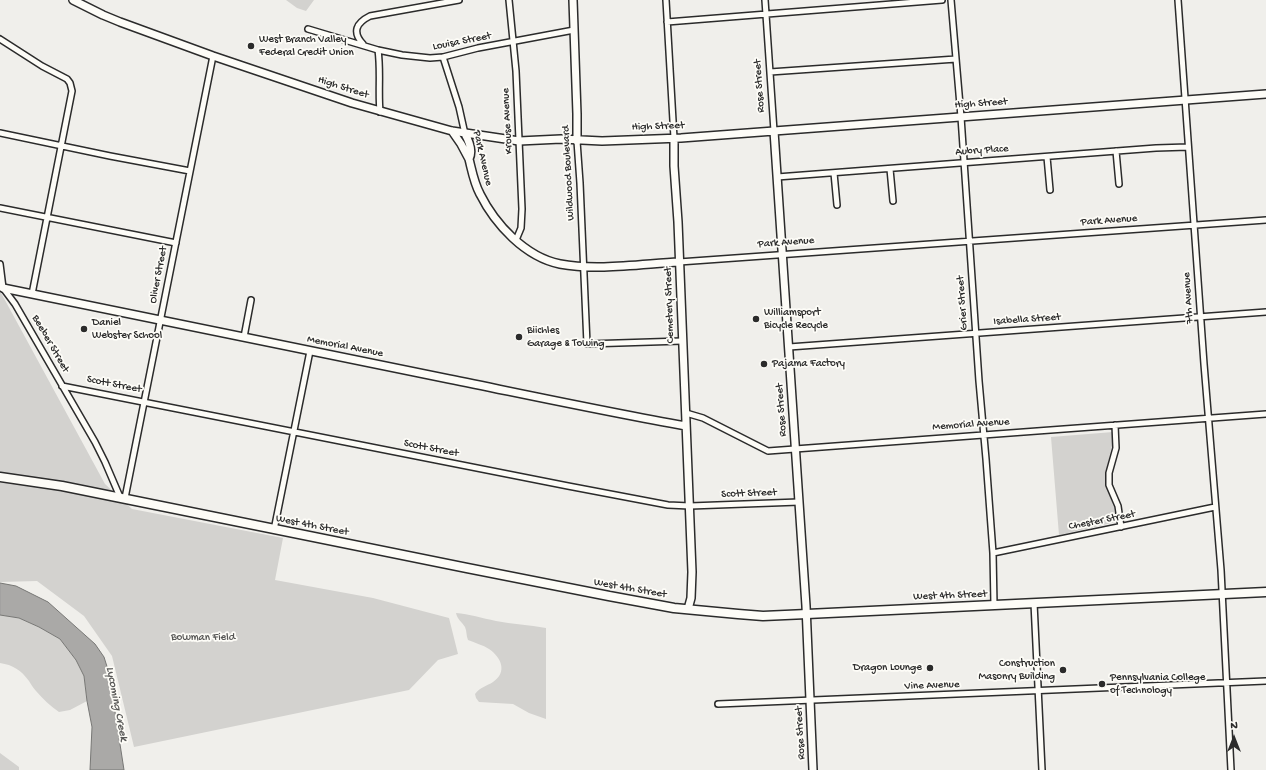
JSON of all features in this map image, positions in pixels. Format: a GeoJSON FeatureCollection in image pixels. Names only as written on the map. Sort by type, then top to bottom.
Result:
{"type":"FeatureCollection","features":[{"type":"Feature","properties":{"kind":"main road","name":"West 4th Street"},"geometry":{"type":"LineString","coordinates":[[0,477],[62,486],[595,594],[688,610],[763,616],[1266,592]]}},
{"type":"Feature","properties":{"kind":"street","name":"High Street"},"geometry":{"type":"LineString","coordinates":[[73,0],[120,22],[213,56],[380,112],[465,134],[519,141],[674,138],[1266,94]]}},
{"type":"Feature","properties":{"kind":"street"},"geometry":{"type":"LineString","coordinates":[[364,46],[356,32],[358,26],[364,19],[370,16],[459,0]]}},
{"type":"Feature","properties":{"kind":"street","name":"Krouse Avenue"},"geometry":{"type":"LineString","coordinates":[[509,0],[514,42],[523,218],[520,233],[516,240]]}},
{"type":"Feature","properties":{"kind":"street","name":"Wildwood Boulevard"},"geometry":{"type":"LineString","coordinates":[[573,0],[577,140],[587,344],[682,341]]}},
{"type":"Feature","properties":{"kind":"street","name":"Cemetery Street"},"geometry":{"type":"LineString","coordinates":[[666,0],[674,138],[674,166],[690,506],[692,588],[688,610]]}},
{"type":"Feature","properties":{"kind":"street","name":"Rose Street"},"geometry":{"type":"LineString","coordinates":[[765,0],[807,614],[813,770]]}},
{"type":"Feature","properties":{"kind":"street"},"geometry":{"type":"LineString","coordinates":[[667,22],[942,0]]}},
{"type":"Feature","properties":{"kind":"street","name":"Grier Street"},"geometry":{"type":"LineString","coordinates":[[951,0],[993,553],[994,605]]}},
{"type":"Feature","properties":{"kind":"street","name":"7th Avenue"},"geometry":{"type":"LineString","coordinates":[[1178,0],[1200,317],[1215,507],[1220,549],[1231,770]]}},
{"type":"Feature","properties":{"kind":"street","name":"Louisa Street"},"geometry":{"type":"LineString","coordinates":[[308,29],[378,50],[430,58],[443,57],[478,48],[574,30]]}},
{"type":"Feature","properties":{"kind":"street"},"geometry":{"type":"LineString","coordinates":[[0,39],[42,66],[67,79],[70,83],[72,91],[32,294]]}},
{"type":"Feature","properties":{"kind":"street"},"geometry":{"type":"LineString","coordinates":[[378,50],[380,62],[380,112]]}},
{"type":"Feature","properties":{"kind":"street","name":"Oliver Street"},"geometry":{"type":"LineString","coordinates":[[123,498],[161,320],[213,56]]}},
{"type":"Feature","properties":{"kind":"street","name":"Park Avenue"},"geometry":{"type":"LineString","coordinates":[[443,57],[472,155],[469,159],[479,193],[502,226],[516,240],[533,253],[559,264],[584,266],[636,265],[1266,220]]}},
{"type":"Feature","properties":{"kind":"street"},"geometry":{"type":"LineString","coordinates":[[770,72],[956,59]]}},
{"type":"Feature","properties":{"kind":"street"},"geometry":{"type":"LineString","coordinates":[[452,131],[469,159]]}},
{"type":"Feature","properties":{"kind":"street"},"geometry":{"type":"LineString","coordinates":[[0,133],[190,171]]}},
{"type":"Feature","properties":{"kind":"street","name":"Aubry Place"},"geometry":{"type":"LineString","coordinates":[[777,177],[1116,151],[1188,147]]}},
{"type":"Feature","properties":{"kind":"street"},"geometry":{"type":"LineString","coordinates":[[1116,151],[1119,184]]}},
{"type":"Feature","properties":{"kind":"street"},"geometry":{"type":"LineString","coordinates":[[1047,157],[1050,188]]}},
{"type":"Feature","properties":{"kind":"street"},"geometry":{"type":"LineString","coordinates":[[890,169],[893,201]]}},
{"type":"Feature","properties":{"kind":"street"},"geometry":{"type":"LineString","coordinates":[[834,173],[837,205]]}},
{"type":"Feature","properties":{"kind":"street"},"geometry":{"type":"LineString","coordinates":[[0,208],[176,243]]}},
{"type":"Feature","properties":{"kind":"street","name":"Beeber Street"},"geometry":{"type":"LineString","coordinates":[[0,264],[1,287],[15,304],[95,442],[123,498]]}},
{"type":"Feature","properties":{"kind":"street","name":"Memorial Avenue"},"geometry":{"type":"LineString","coordinates":[[1,287],[244,338],[589,408],[686,426]]}},
{"type":"Feature","properties":{"kind":"street"},"geometry":{"type":"LineString","coordinates":[[244,338],[251,300]]}},
{"type":"Feature","properties":{"kind":"street","name":"Isabella Street"},"geometry":{"type":"LineString","coordinates":[[789,347],[1266,312]]}},
{"type":"Feature","properties":{"kind":"street"},"geometry":{"type":"LineString","coordinates":[[274,530],[310,351]]}},
{"type":"Feature","properties":{"kind":"street","name":"Scott Street"},"geometry":{"type":"LineString","coordinates":[[62,386],[609,494],[679,506],[799,502]]}},
{"type":"Feature","properties":{"kind":"street","name":"Memorial Avenue"},"geometry":{"type":"LineString","coordinates":[[686,413],[703,418],[768,451],[1266,414]]}},
{"type":"Feature","properties":{"kind":"street"},"geometry":{"type":"LineString","coordinates":[[1115,425],[1116,448],[1108,480],[1118,506],[1120,527]]}},
{"type":"Feature","properties":{"kind":"street","name":"Chester Street"},"geometry":{"type":"LineString","coordinates":[[993,553],[1215,507]]}},
{"type":"Feature","properties":{"kind":"street"},"geometry":{"type":"LineString","coordinates":[[1034,603],[1042,770]]}},
{"type":"Feature","properties":{"kind":"street","name":"Vine Avenue"},"geometry":{"type":"LineString","coordinates":[[718,704],[1266,681]]}},
{"type":"Feature","properties":{"kind":"green space"},"geometry":{"type":"Polygon","coordinates":[[[286,0],[314,0],[306,11],[297,8],[286,0]]]}},
{"type":"Feature","properties":{"kind":"green space","name":"Bowman Field"},"geometry":{"type":"Polygon","coordinates":[[[0,291],[105,484],[132,509],[283,538],[275,580],[373,598],[449,618],[458,654],[438,660],[409,690],[134,747],[112,656],[84,616],[37,581],[0,582],[0,291]]]}},
{"type":"Feature","properties":{"kind":"green space"},"geometry":{"type":"Polygon","coordinates":[[[1113,432],[1113,441],[1105,476],[1106,485],[1114,507],[1116,522],[1059,535],[1051,437],[1113,432]]]}},
{"type":"Feature","properties":{"kind":"green space"},"geometry":{"type":"Polygon","coordinates":[[[456,613],[502,622],[546,628],[546,719],[529,713],[513,704],[479,702],[475,694],[498,678],[501,665],[497,656],[493,652],[482,645],[468,640],[465,627],[458,619],[456,613]]]}},
{"type":"Feature","properties":{"kind":"green space"},"geometry":{"type":"Polygon","coordinates":[[[0,615],[19,618],[60,639],[76,660],[84,676],[87,701],[70,710],[59,712],[41,697],[20,671],[9,665],[0,663],[0,615]]]}},
{"type":"Feature","properties":{"kind":"green space"},"geometry":{"type":"Polygon","coordinates":[[[0,753],[19,767],[19,770],[0,770],[0,753]]]}},
{"type":"Feature","properties":{"kind":"shaded area"},"geometry":{"type":"Polygon","coordinates":[[[0,583],[16,586],[48,602],[95,644],[104,657],[109,673],[124,770],[90,770],[92,727],[84,676],[76,660],[60,639],[19,618],[0,615],[0,583]]]}},
{"type":"Feature","properties":{"kind":"place","name":"West Branch Valley Federal Credit Union"},"geometry":{"type":"Point","coordinates":[251,46]}},
{"type":"Feature","properties":{"kind":"place","name":"Williamsport Bicycle Recycle"},"geometry":{"type":"Point","coordinates":[756,319]}},
{"type":"Feature","properties":{"kind":"place","name":"Daniel Webster School"},"geometry":{"type":"Point","coordinates":[84,329]}},
{"type":"Feature","properties":{"kind":"place","name":"Biichles Garage & Towing"},"geometry":{"type":"Point","coordinates":[519,337]}},
{"type":"Feature","properties":{"kind":"place","name":"Pajama Factory"},"geometry":{"type":"Point","coordinates":[764,364]}},
{"type":"Feature","properties":{"kind":"place","name":"Dragon Lounge"},"geometry":{"type":"Point","coordinates":[930,668]}},
{"type":"Feature","properties":{"kind":"place","name":"Construction Masonry Building"},"geometry":{"type":"Point","coordinates":[1063,670]}},
{"type":"Feature","properties":{"kind":"place","name":"Pennsylvania College of Technology"},"geometry":{"type":"Point","coordinates":[1102,684]}},
{"type":"Feature","properties":{"kind":"water label","name":"Lycoming Creek"},"geometry":{"type":"Point","coordinates":[116,704]}}]}
